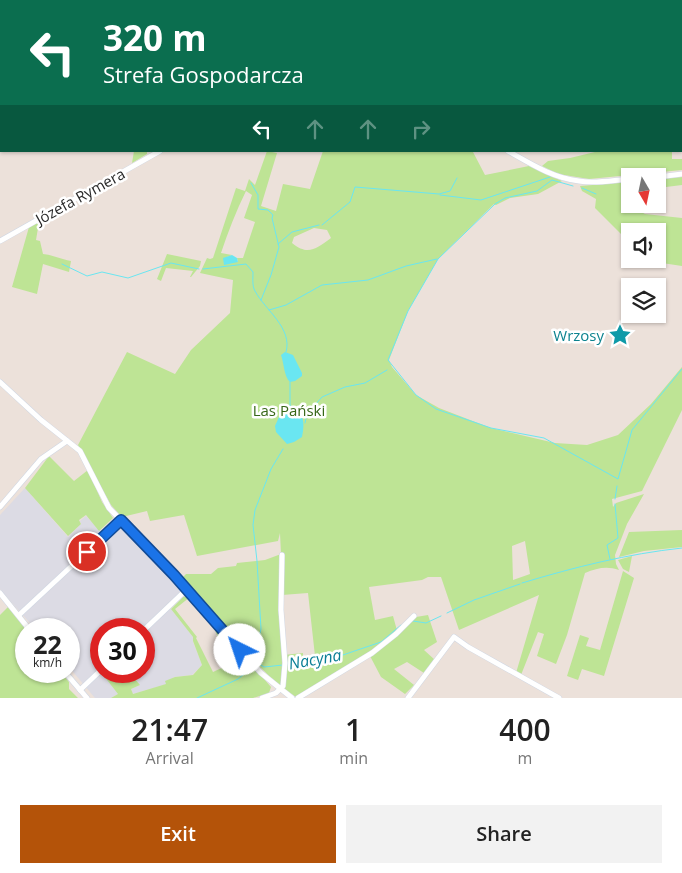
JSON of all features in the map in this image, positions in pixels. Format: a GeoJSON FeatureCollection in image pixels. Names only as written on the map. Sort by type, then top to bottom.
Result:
{"type":"FeatureCollection","features":[{"type":"Feature","properties":{"kind":"street","name":"Józefa Rymera"},"geometry":{"type":"LineString","coordinates":[[0,241],[158,152]]}},
{"type":"Feature","properties":{"kind":"street"},"geometry":{"type":"LineString","coordinates":[[510,152],[535,166],[566,179],[588,182],[621,180]]}},
{"type":"Feature","properties":{"kind":"street"},"geometry":{"type":"LineString","coordinates":[[666,176],[682,174]]}},
{"type":"Feature","properties":{"kind":"street"},"geometry":{"type":"LineString","coordinates":[[0,382],[45,424],[80,452],[108,508],[187,589],[252,664],[280,690],[292,698]]}},
{"type":"Feature","properties":{"kind":"street"},"geometry":{"type":"LineString","coordinates":[[0,507],[41,460],[69,442]]}},
{"type":"Feature","properties":{"kind":"street"},"geometry":{"type":"LineString","coordinates":[[18,615],[121,520]]}},
{"type":"Feature","properties":{"kind":"street"},"geometry":{"type":"LineString","coordinates":[[262,698],[274,694],[282,686],[285,664],[282,610],[282,555]]}},
{"type":"Feature","properties":{"kind":"street"},"geometry":{"type":"LineString","coordinates":[[155,620],[187,589]]}},
{"type":"Feature","properties":{"kind":"street"},"geometry":{"type":"LineString","coordinates":[[0,593],[20,618]]}},
{"type":"Feature","properties":{"kind":"street"},"geometry":{"type":"LineString","coordinates":[[298,698],[372,653],[396,634],[414,616]]}},
{"type":"Feature","properties":{"kind":"street"},"geometry":{"type":"LineString","coordinates":[[408,698],[454,637],[468,647],[559,698]]}},
{"type":"Feature","properties":{"kind":"street"},"geometry":{"type":"LineString","coordinates":[[80,690],[90,680]]}},
{"type":"Feature","properties":{"kind":"street"},"geometry":{"type":"LineString","coordinates":[[74,683],[87,698]]}},
{"type":"Feature","properties":{"kind":"shaded area"},"geometry":{"type":"Polygon","coordinates":[[[25,488],[68,537],[86,516],[106,537],[118,526],[123,527],[181,586],[181,591],[163,608],[171,609],[193,637],[193,642],[202,665],[192,675],[174,677],[167,684],[133,694],[131,689],[140,685],[138,683],[155,683],[155,618],[90,618],[90,683],[110,683],[118,694],[111,698],[95,698],[80,680],[80,618],[25,618],[0,589],[0,515],[25,488]]]}},
{"type":"Feature","properties":{"kind":"green space"},"geometry":{"type":"Polygon","coordinates":[[[134,152],[147,152],[147,154],[132,163],[134,152]]]}},
{"type":"Feature","properties":{"kind":"green space","name":"Las Pański"},"geometry":{"type":"Polygon","coordinates":[[[267,152],[277,153],[261,206],[276,211],[283,184],[310,189],[323,152],[473,152],[485,175],[529,166],[562,181],[538,194],[510,198],[496,205],[494,204],[438,259],[408,311],[389,360],[392,367],[416,395],[439,408],[491,428],[555,443],[587,445],[618,435],[651,404],[682,367],[682,410],[642,491],[612,499],[613,507],[616,503],[644,494],[627,524],[615,555],[619,570],[602,568],[585,573],[567,635],[556,664],[537,656],[544,634],[538,632],[521,675],[516,673],[539,595],[459,630],[441,577],[428,577],[422,580],[369,587],[375,620],[393,616],[398,634],[416,617],[428,615],[437,642],[424,650],[435,660],[424,673],[407,662],[394,669],[414,685],[405,694],[381,677],[370,656],[296,697],[276,682],[249,656],[223,628],[225,627],[183,577],[186,574],[211,574],[218,568],[236,566],[237,563],[265,560],[281,554],[280,533],[278,541],[197,556],[184,515],[150,521],[147,511],[122,517],[111,505],[78,445],[127,352],[175,374],[191,350],[230,313],[233,280],[200,273],[207,258],[213,258],[236,188],[245,191],[249,179],[255,185],[267,152]],[[246,191],[221,253],[232,255],[227,257],[238,262],[237,258],[243,258],[255,222],[244,218],[252,195],[246,191]],[[314,228],[294,237],[292,243],[303,249],[312,250],[331,238],[327,230],[314,228]],[[525,541],[512,546],[513,580],[530,574],[525,541]],[[308,593],[282,595],[283,655],[303,653],[303,658],[315,656],[308,593]]]}},
{"type":"Feature","properties":{"kind":"green space"},"geometry":{"type":"Polygon","coordinates":[[[595,152],[672,152],[672,159],[682,159],[682,170],[666,172],[666,168],[621,168],[621,176],[589,179],[558,174],[542,166],[548,161],[595,152]]]}},
{"type":"Feature","properties":{"kind":"green space"},"geometry":{"type":"Polygon","coordinates":[[[682,177],[682,185],[666,187],[666,178],[682,177]]]}},
{"type":"Feature","properties":{"kind":"green space"},"geometry":{"type":"Polygon","coordinates":[[[621,183],[621,213],[643,213],[682,218],[682,266],[666,264],[666,223],[621,223],[621,234],[595,208],[596,199],[582,191],[580,186],[621,183]]]}},
{"type":"Feature","properties":{"kind":"green space"},"geometry":{"type":"Polygon","coordinates":[[[39,222],[36,240],[40,241],[43,254],[71,261],[69,272],[43,264],[37,294],[12,287],[29,227],[39,222]]]}},
{"type":"Feature","properties":{"kind":"green space"},"geometry":{"type":"Polygon","coordinates":[[[167,254],[201,261],[200,266],[191,277],[193,271],[166,268],[161,281],[157,279],[167,254]]]}},
{"type":"Feature","properties":{"kind":"green space"},"geometry":{"type":"Polygon","coordinates":[[[49,456],[74,481],[88,470],[102,502],[113,518],[99,531],[86,515],[79,520],[81,524],[68,536],[25,488],[49,456]]]}},
{"type":"Feature","properties":{"kind":"green space"},"geometry":{"type":"Polygon","coordinates":[[[682,530],[682,547],[644,551],[619,557],[629,532],[682,530]]]}},
{"type":"Feature","properties":{"kind":"green space"},"geometry":{"type":"Polygon","coordinates":[[[632,556],[629,572],[623,569],[618,560],[632,556]]]}},
{"type":"Feature","properties":{"kind":"green space"},"geometry":{"type":"Polygon","coordinates":[[[623,571],[634,578],[604,676],[582,669],[578,680],[567,676],[580,635],[589,638],[586,646],[600,650],[623,571]]]}},
{"type":"Feature","properties":{"kind":"green space"},"geometry":{"type":"Polygon","coordinates":[[[183,597],[190,597],[175,609],[197,637],[213,672],[228,665],[215,630],[215,622],[271,687],[269,693],[253,698],[111,698],[118,694],[109,683],[138,683],[140,685],[131,689],[133,694],[166,684],[165,681],[175,677],[193,675],[202,665],[193,637],[171,609],[183,597]]]}},
{"type":"Feature","properties":{"kind":"green space"},"geometry":{"type":"Polygon","coordinates":[[[8,607],[17,618],[15,618],[15,683],[69,683],[69,689],[78,698],[0,698],[0,615],[8,607]]]}},
{"type":"Feature","properties":{"kind":"water"},"geometry":{"type":"Polygon","coordinates":[[[232,255],[237,258],[238,262],[224,265],[223,258],[232,255]]]}},
{"type":"Feature","properties":{"kind":"water"},"geometry":{"type":"Polygon","coordinates":[[[285,352],[293,355],[302,373],[302,376],[295,381],[290,382],[286,377],[281,355],[285,352]]]}},
{"type":"Feature","properties":{"kind":"water"},"geometry":{"type":"Polygon","coordinates":[[[290,405],[301,415],[303,427],[302,437],[287,444],[276,432],[275,426],[279,417],[290,405]]]}},
{"type":"Feature","properties":{"kind":"waterway"},"geometry":{"type":"LineString","coordinates":[[440,195],[481,200],[550,177]]}},
{"type":"Feature","properties":{"kind":"waterway"},"geometry":{"type":"LineString","coordinates":[[322,225],[350,202],[355,187],[439,194],[450,191],[457,178]]}},
{"type":"Feature","properties":{"kind":"waterway"},"geometry":{"type":"LineString","coordinates":[[573,186],[552,180],[537,191],[505,198],[495,204],[438,259],[408,311],[388,360],[416,395],[436,409],[491,428],[544,438],[618,479],[632,430],[682,369]]}},
{"type":"Feature","properties":{"kind":"waterway"},"geometry":{"type":"LineString","coordinates":[[251,183],[258,195],[258,209],[268,210],[273,215],[272,218],[279,247],[261,300]]}},
{"type":"Feature","properties":{"kind":"waterway"},"geometry":{"type":"LineString","coordinates":[[582,188],[596,194]]}},
{"type":"Feature","properties":{"kind":"waterway"},"geometry":{"type":"LineString","coordinates":[[278,244],[292,232],[319,225]]}},
{"type":"Feature","properties":{"kind":"waterway"},"geometry":{"type":"LineString","coordinates":[[269,310],[286,305],[322,285],[368,280],[406,266],[437,259]]}},
{"type":"Feature","properties":{"kind":"waterway"},"geometry":{"type":"LineString","coordinates":[[62,264],[87,276],[102,272],[128,278],[171,263],[199,269]]}},
{"type":"Feature","properties":{"kind":"waterway"},"geometry":{"type":"LineString","coordinates":[[203,269],[246,264],[253,272],[255,291],[286,335],[286,352]]}},
{"type":"Feature","properties":{"kind":"waterway"},"geometry":{"type":"LineString","coordinates":[[305,423],[307,414],[322,397],[345,387],[365,383],[387,370]]}},
{"type":"Feature","properties":{"kind":"waterway"},"geometry":{"type":"LineString","coordinates":[[290,382],[290,405]]}},
{"type":"Feature","properties":{"kind":"waterway"},"geometry":{"type":"LineString","coordinates":[[258,663],[255,653],[261,629],[253,525],[255,510],[271,469],[283,449]]}},
{"type":"Feature","properties":{"kind":"waterway"},"geometry":{"type":"LineString","coordinates":[[615,499],[617,486]]}},
{"type":"Feature","properties":{"kind":"waterway"},"geometry":{"type":"LineString","coordinates":[[610,559],[607,545],[618,538],[615,504]]}},
{"type":"Feature","properties":{"kind":"waterway","name":"Nacyna"},"geometry":{"type":"LineString","coordinates":[[522,583],[601,562],[682,548]]}},
{"type":"Feature","properties":{"kind":"waterway","name":"Nacyna"},"geometry":{"type":"LineString","coordinates":[[447,613],[474,600],[520,584]]}},
{"type":"Feature","properties":{"kind":"waterway","name":"Nacyna"},"geometry":{"type":"LineString","coordinates":[[413,621],[426,623],[441,616]]}},
{"type":"Feature","properties":{"kind":"waterway","name":"Nacyna"},"geometry":{"type":"LineString","coordinates":[[287,664],[337,657],[381,642],[401,625]]}},
{"type":"Feature","properties":{"kind":"waterway","name":"Nacyna"},"geometry":{"type":"LineString","coordinates":[[258,663],[264,667],[283,665]]}},
{"type":"Feature","properties":{"kind":"waterway","name":"Nacyna"},"geometry":{"type":"LineString","coordinates":[[197,698],[238,679],[254,666]]}},
{"type":"Feature","properties":{"kind":"place","name":"Wrzosy"},"geometry":{"type":"Point","coordinates":[620,335]}},
{"type":"Feature","properties":{"kind":"route"},"geometry":{"type":"LineString","coordinates":[[87,552],[121,520],[174,575],[240,650]]}}]}
